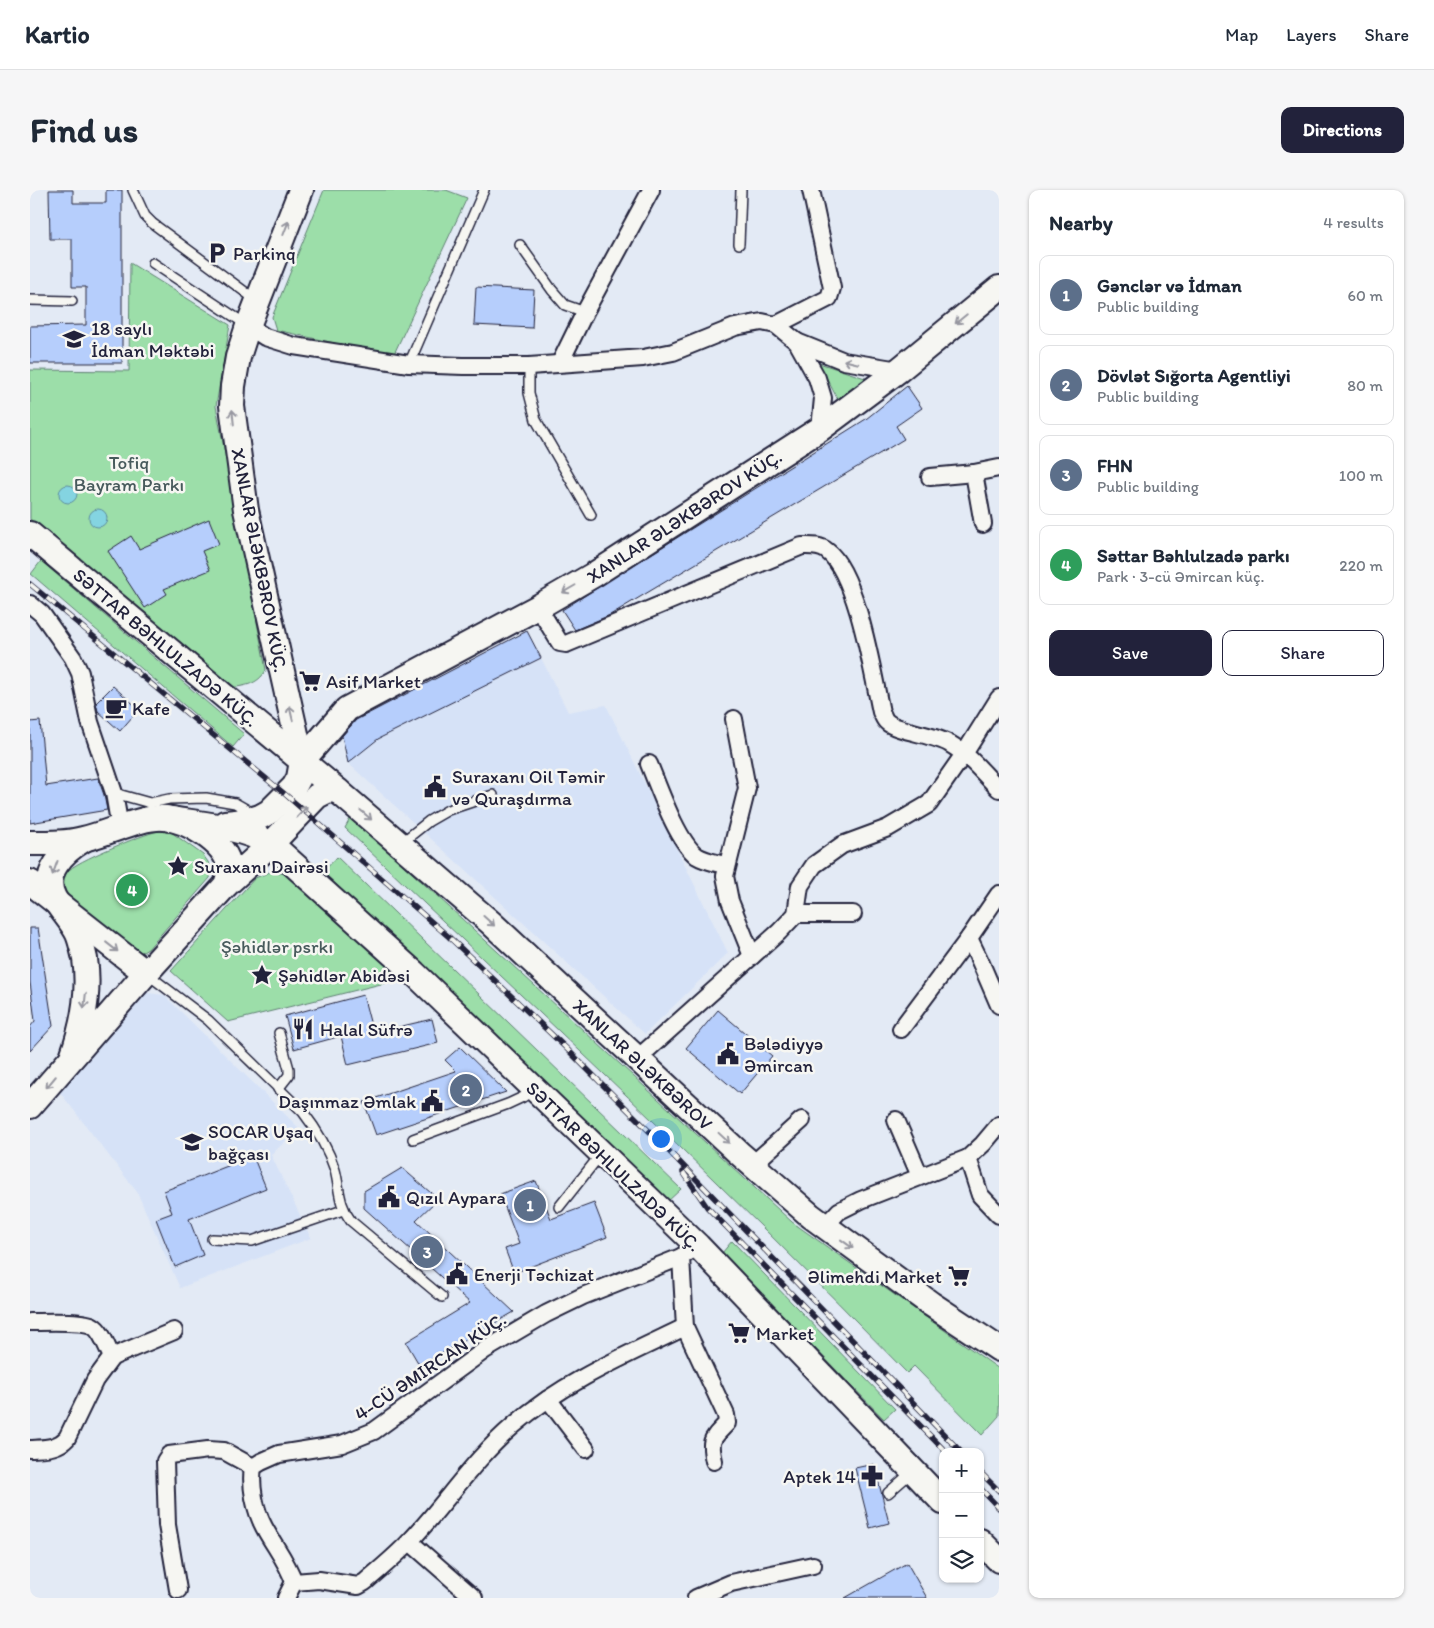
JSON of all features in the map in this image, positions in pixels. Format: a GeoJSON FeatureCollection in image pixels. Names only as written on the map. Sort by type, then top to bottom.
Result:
{"type":"FeatureCollection","features":[{"type":"Feature","properties":{"kind":"main road","name":"XANLAR ƏLƏKBƏROV KÜÇ."},"geometry":{"type":"LineString","coordinates":[[301,190],[248,326],[238,357],[232,406],[246,510],[302,761]]}},
{"type":"Feature","properties":{"kind":"main road","name":"XANLAR ƏLƏKBƏROV KÜÇ."},"geometry":{"type":"LineString","coordinates":[[302,761],[347,709],[596,574],[820,428],[899,370],[999,288]]}},
{"type":"Feature","properties":{"kind":"main road","name":"SƏTTAR BƏHLULZADƏ KÜÇ."},"geometry":{"type":"LineString","coordinates":[[30,534],[302,761]]}},
{"type":"Feature","properties":{"kind":"main road","name":"XANLAR ƏLƏKBƏROV"},"geometry":{"type":"LineString","coordinates":[[302,761],[490,922],[752,1165],[824,1227],[931,1304],[999,1349]]}},
{"type":"Feature","properties":{"kind":"main road"},"geometry":{"type":"LineString","coordinates":[[30,843],[62,843],[83,840],[152,819],[165,818],[231,823],[260,818],[269,812],[294,787],[299,778],[302,761]]}},
{"type":"Feature","properties":{"kind":"main road"},"geometry":{"type":"LineString","coordinates":[[30,1106],[226,885],[271,844],[316,796],[330,790],[338,791]]}},
{"type":"Feature","properties":{"kind":"main road","name":"SƏTTAR BƏHLULZADƏ KÜÇ."},"geometry":{"type":"LineString","coordinates":[[165,818],[239,831],[253,835],[271,844],[414,973],[602,1154],[689,1251],[939,1498]]}},
{"type":"Feature","properties":{"kind":"main road"},"geometry":{"type":"LineString","coordinates":[[165,818],[178,821],[198,830],[222,850],[229,866],[226,885]]}},
{"type":"Feature","properties":{"kind":"main road"},"geometry":{"type":"LineString","coordinates":[[72,1057],[79,1038],[85,1006],[85,960],[78,934],[53,896],[50,885],[57,861],[66,851],[83,840]]}},
{"type":"Feature","properties":{"kind":"main road"},"geometry":{"type":"LineString","coordinates":[[30,882],[146,973]]}},
{"type":"Feature","properties":{"kind":"main road"},"geometry":{"type":"LineString","coordinates":[[984,1545],[999,1560]]}},
{"type":"Feature","properties":{"kind":"street"},"geometry":{"type":"LineString","coordinates":[[560,363],[584,312],[651,190]]}},
{"type":"Feature","properties":{"kind":"street"},"geometry":{"type":"LineString","coordinates":[[776,325],[829,298],[832,288],[810,190]]}},
{"type":"Feature","properties":{"kind":"street"},"geometry":{"type":"LineString","coordinates":[[248,326],[265,337],[294,346],[409,364],[529,366],[658,356],[673,352],[735,327],[762,322],[776,325],[797,342],[844,361],[899,370]]}},
{"type":"Feature","properties":{"kind":"street"},"geometry":{"type":"LineString","coordinates":[[797,342],[817,378],[824,398],[820,428]]}},
{"type":"Feature","properties":{"kind":"street"},"geometry":{"type":"LineString","coordinates":[[930,477],[974,473],[999,468]]}},
{"type":"Feature","properties":{"kind":"street"},"geometry":{"type":"LineString","coordinates":[[974,473],[983,524]]}},
{"type":"Feature","properties":{"kind":"street"},"geometry":{"type":"LineString","coordinates":[[538,607],[560,643],[566,644],[802,546],[814,546],[826,550],[837,560],[855,602],[881,712],[886,722],[898,728],[926,734],[950,743],[964,754],[999,789]]}},
{"type":"Feature","properties":{"kind":"street"},"geometry":{"type":"LineString","coordinates":[[30,604],[42,614],[73,658],[80,672],[90,722],[114,793],[120,828]]}},
{"type":"Feature","properties":{"kind":"street"},"geometry":{"type":"LineString","coordinates":[[638,1058],[779,932],[796,914],[800,886],[814,865],[842,845],[888,828],[929,804],[964,754],[999,698]]}},
{"type":"Feature","properties":{"kind":"street"},"geometry":{"type":"LineString","coordinates":[[734,719],[747,788],[725,876],[730,901],[752,956]]}},
{"type":"Feature","properties":{"kind":"street"},"geometry":{"type":"LineString","coordinates":[[649,764],[678,831],[688,847],[699,857],[726,866]]}},
{"type":"Feature","properties":{"kind":"street"},"geometry":{"type":"LineString","coordinates":[[900,1029],[969,938],[999,894]]}},
{"type":"Feature","properties":{"kind":"street"},"geometry":{"type":"LineString","coordinates":[[796,914],[853,914]]}},
{"type":"Feature","properties":{"kind":"street"},"geometry":{"type":"LineString","coordinates":[[969,938],[999,1005]]}},
{"type":"Feature","properties":{"kind":"street"},"geometry":{"type":"LineString","coordinates":[[752,1165],[802,1120]]}},
{"type":"Feature","properties":{"kind":"street"},"geometry":{"type":"LineString","coordinates":[[896,1120],[920,1176]]}},
{"type":"Feature","properties":{"kind":"street"},"geometry":{"type":"LineString","coordinates":[[824,1227],[839,1211],[861,1200],[968,1158],[983,1144],[999,1124]]}},
{"type":"Feature","properties":{"kind":"street"},"geometry":{"type":"LineString","coordinates":[[968,1158],[980,1195],[999,1215]]}},
{"type":"Feature","properties":{"kind":"street"},"geometry":{"type":"LineString","coordinates":[[689,1251],[685,1327],[726,1415],[726,1423],[712,1440],[711,1448],[714,1461]]}},
{"type":"Feature","properties":{"kind":"street","name":"4-CÜ ƏMIRCAN KÜÇ."},"geometry":{"type":"LineString","coordinates":[[253,1467],[279,1454],[342,1444],[374,1431],[485,1350],[546,1314],[583,1296],[689,1251]]}},
{"type":"Feature","properties":{"kind":"street"},"geometry":{"type":"LineString","coordinates":[[30,1322],[83,1323],[93,1325],[98,1330],[112,1356]]}},
{"type":"Feature","properties":{"kind":"street"},"geometry":{"type":"LineString","coordinates":[[294,1582],[319,1580],[358,1586],[365,1582],[410,1542],[490,1446],[515,1424],[548,1399],[590,1374],[685,1327]]}},
{"type":"Feature","properties":{"kind":"street"},"geometry":{"type":"LineString","coordinates":[[30,1449],[54,1447],[62,1444],[67,1438],[96,1380],[112,1356],[174,1330]]}},
{"type":"Feature","properties":{"kind":"street"},"geometry":{"type":"LineString","coordinates":[[548,1399],[586,1449]]}},
{"type":"Feature","properties":{"kind":"street"},"geometry":{"type":"LineString","coordinates":[[178,1590],[167,1525],[165,1461],[169,1455],[208,1450],[224,1451],[253,1467],[252,1476],[258,1516],[289,1567],[294,1582],[286,1598]]}},
{"type":"Feature","properties":{"kind":"street"},"geometry":{"type":"LineString","coordinates":[[410,1542],[474,1598]]}},
{"type":"Feature","properties":{"kind":"street"},"geometry":{"type":"LineString","coordinates":[[696,1598],[731,1583],[813,1565]]}},
{"type":"Feature","properties":{"kind":"lane"},"geometry":{"type":"LineString","coordinates":[[133,190],[145,216],[152,223],[258,302]]}},
{"type":"Feature","properties":{"kind":"lane"},"geometry":{"type":"LineString","coordinates":[[409,364],[484,190]]}},
{"type":"Feature","properties":{"kind":"lane"},"geometry":{"type":"LineString","coordinates":[[739,244],[741,190]]}},
{"type":"Feature","properties":{"kind":"lane"},"geometry":{"type":"LineString","coordinates":[[520,245],[565,305],[584,312]]}},
{"type":"Feature","properties":{"kind":"lane"},"geometry":{"type":"LineString","coordinates":[[153,263],[248,326]]}},
{"type":"Feature","properties":{"kind":"lane"},"geometry":{"type":"LineString","coordinates":[[30,300],[72,300]]}},
{"type":"Feature","properties":{"kind":"lane"},"geometry":{"type":"LineString","coordinates":[[529,366],[529,393],[536,420],[591,515]]}},
{"type":"Feature","properties":{"kind":"lane"},"geometry":{"type":"LineString","coordinates":[[114,793],[150,803],[169,799],[206,798],[235,803],[260,818]]}},
{"type":"Feature","properties":{"kind":"lane"},"geometry":{"type":"LineString","coordinates":[[400,844],[429,821],[448,810],[493,795]]}},
{"type":"Feature","properties":{"kind":"lane"},"geometry":{"type":"LineString","coordinates":[[146,973],[208,1020],[303,1112],[315,1127],[329,1152],[343,1210],[351,1221],[442,1297]]}},
{"type":"Feature","properties":{"kind":"lane"},"geometry":{"type":"LineString","coordinates":[[278,1089],[289,1076],[289,1069],[279,1032]]}},
{"type":"Feature","properties":{"kind":"lane"},"geometry":{"type":"LineString","coordinates":[[413,1140],[508,1104],[534,1089]]}},
{"type":"Feature","properties":{"kind":"lane"},"geometry":{"type":"LineString","coordinates":[[559,1207],[602,1154]]}},
{"type":"Feature","properties":{"kind":"lane"},"geometry":{"type":"LineString","coordinates":[[212,1239],[252,1240],[343,1210]]}},
{"type":"Feature","properties":{"kind":"lane"},"geometry":{"type":"LineString","coordinates":[[888,1493],[913,1471]]}},
{"type":"Feature","properties":{"kind":"shaded area","name":"Suraxanı Oil Təmir və Quraşdırma"},"geometry":{"type":"Polygon","coordinates":[[[541,658],[568,712],[606,705],[728,953],[645,1034],[348,763],[378,739],[541,658]]]}},
{"type":"Feature","properties":{"kind":"shaded area","name":"SOCAR Uşaq bağçası"},"geometry":{"type":"Polygon","coordinates":[[[147,993],[164,995],[299,1128],[271,1155],[311,1238],[180,1288],[137,1192],[59,1091],[137,998],[147,993]]]}},
{"type":"Feature","properties":{"kind":"green space"},"geometry":{"type":"Polygon","coordinates":[[[324,190],[446,190],[467,198],[393,356],[276,330],[272,317],[324,190]]]}},
{"type":"Feature","properties":{"kind":"green space","name":"Tofiq Bayram Parkı"},"geometry":{"type":"Polygon","coordinates":[[[130,263],[230,325],[216,406],[266,670],[255,682],[245,685],[229,688],[30,519],[30,370],[129,371],[130,263]]]}},
{"type":"Feature","properties":{"kind":"green space"},"geometry":{"type":"Polygon","coordinates":[[[819,363],[868,379],[838,400],[819,363]]]}},
{"type":"Feature","properties":{"kind":"green space"},"geometry":{"type":"Polygon","coordinates":[[[41,561],[244,734],[233,747],[31,574],[41,561]]]}},
{"type":"Feature","properties":{"kind":"green space"},"geometry":{"type":"Polygon","coordinates":[[[351,817],[792,1222],[999,1369],[999,1416],[982,1435],[914,1366],[907,1373],[699,1165],[345,828],[351,817]]]}},
{"type":"Feature","properties":{"kind":"green space"},"geometry":{"type":"Polygon","coordinates":[[[158,831],[171,832],[203,855],[212,870],[210,878],[148,949],[143,952],[133,950],[67,894],[63,880],[67,872],[73,867],[95,855],[158,831]]]}},
{"type":"Feature","properties":{"kind":"green space"},"geometry":{"type":"Polygon","coordinates":[[[337,857],[681,1189],[667,1202],[323,872],[337,857]]]}},
{"type":"Feature","properties":{"kind":"green space","name":"Şəhidlər psrkı"},"geometry":{"type":"Polygon","coordinates":[[[270,872],[289,874],[405,978],[228,1022],[171,971],[255,878],[270,872]]]}},
{"type":"Feature","properties":{"kind":"green space"},"geometry":{"type":"Polygon","coordinates":[[[732,1241],[895,1409],[884,1419],[722,1253],[732,1241]]]}},
{"type":"Feature","properties":{"kind":"water"},"geometry":{"type":"Polygon","coordinates":[[[64,485],[72,485],[77,490],[75,501],[64,503],[59,498],[59,490],[64,485]]]}},
{"type":"Feature","properties":{"kind":"water"},"geometry":{"type":"Polygon","coordinates":[[[94,509],[102,509],[107,514],[105,525],[94,527],[89,522],[89,514],[94,509]]]}},
{"type":"Feature","properties":{"kind":"building"},"geometry":{"type":"Polygon","coordinates":[[[49,190],[73,190],[73,203],[106,203],[106,190],[122,190],[122,363],[30,363],[30,326],[86,325],[86,287],[72,287],[72,239],[50,239],[49,190]]]}},
{"type":"Feature","properties":{"kind":"building"},"geometry":{"type":"Polygon","coordinates":[[[476,287],[534,290],[532,328],[474,325],[476,287]]]}},
{"type":"Feature","properties":{"kind":"building"},"geometry":{"type":"Polygon","coordinates":[[[907,386],[922,408],[896,426],[904,439],[610,615],[575,630],[562,610],[866,419],[907,386]]]}},
{"type":"Feature","properties":{"kind":"building"},"geometry":{"type":"Polygon","coordinates":[[[209,519],[219,544],[202,551],[210,570],[164,589],[167,594],[145,608],[108,551],[131,536],[139,549],[209,519]]]}},
{"type":"Feature","properties":{"kind":"building"},"geometry":{"type":"Polygon","coordinates":[[[527,631],[541,658],[378,739],[348,763],[342,736],[356,720],[527,631]]]}},
{"type":"Feature","properties":{"kind":"building"},"geometry":{"type":"Polygon","coordinates":[[[113,686],[139,709],[120,731],[98,711],[96,703],[113,686]]]}},
{"type":"Feature","properties":{"kind":"building"},"geometry":{"type":"Polygon","coordinates":[[[40,721],[46,786],[98,778],[107,810],[30,823],[30,722],[40,721]]]}},
{"type":"Feature","properties":{"kind":"building"},"geometry":{"type":"Polygon","coordinates":[[[30,928],[38,928],[53,1026],[30,1051],[30,1027],[35,1021],[30,982],[30,928]]]}},
{"type":"Feature","properties":{"kind":"building"},"geometry":{"type":"Polygon","coordinates":[[[363,995],[373,1033],[432,1019],[438,1043],[348,1065],[341,1036],[294,1049],[285,1016],[363,995]]]}},
{"type":"Feature","properties":{"kind":"building"},"geometry":{"type":"Polygon","coordinates":[[[718,1010],[772,1056],[740,1094],[686,1048],[718,1010]]]}},
{"type":"Feature","properties":{"kind":"building"},"geometry":{"type":"Polygon","coordinates":[[[460,1047],[506,1092],[376,1135],[364,1102],[456,1071],[445,1060],[460,1047]]]}},
{"type":"Feature","properties":{"kind":"building"},"geometry":{"type":"Polygon","coordinates":[[[253,1156],[266,1188],[189,1219],[203,1255],[175,1267],[156,1219],[172,1213],[164,1191],[253,1156]]]}},
{"type":"Feature","properties":{"kind":"building"},"geometry":{"type":"Polygon","coordinates":[[[402,1168],[438,1199],[416,1220],[514,1312],[420,1366],[406,1342],[470,1303],[364,1208],[364,1191],[402,1168]]]}},
{"type":"Feature","properties":{"kind":"building"},"geometry":{"type":"Polygon","coordinates":[[[536,1181],[551,1219],[594,1203],[607,1237],[514,1273],[505,1249],[519,1244],[500,1194],[536,1181]]]}},
{"type":"Feature","properties":{"kind":"building"},"geometry":{"type":"Polygon","coordinates":[[[874,1464],[889,1523],[870,1528],[855,1468],[874,1464]]]}},
{"type":"Feature","properties":{"kind":"building"},"geometry":{"type":"Polygon","coordinates":[[[907,1563],[927,1598],[845,1598],[907,1563]]]}},
{"type":"Feature","properties":{"kind":"railway"},"geometry":{"type":"LineString","coordinates":[[30,584],[286,795],[449,937],[566,1048],[662,1144],[957,1448]]}},
{"type":"Feature","properties":{"kind":"railway"},"geometry":{"type":"LineString","coordinates":[[683,1172],[707,1207],[942,1448]]}},
{"type":"Feature","properties":{"kind":"railway"},"geometry":{"type":"LineString","coordinates":[[984,1476],[999,1491]]}},
{"type":"Feature","properties":{"kind":"railway"},"geometry":{"type":"LineString","coordinates":[[984,1492],[999,1508]]}},
{"type":"Feature","properties":{"kind":"place","name":"Parkinq"},"geometry":{"type":"Point","coordinates":[217,253]}},
{"type":"Feature","properties":{"kind":"place","name":"18 saylı İdman Məktəbi"},"geometry":{"type":"Point","coordinates":[74,339]}},
{"type":"Feature","properties":{"kind":"place","name":"Asif Market"},"geometry":{"type":"Point","coordinates":[310,681]}},
{"type":"Feature","properties":{"kind":"place","name":"Kafe"},"geometry":{"type":"Point","coordinates":[116,708]}},
{"type":"Feature","properties":{"kind":"place","name":"Suraxanı Oil Təmir və Quraşdırma"},"geometry":{"type":"Point","coordinates":[435,787]}},
{"type":"Feature","properties":{"kind":"place","name":"Suraxanı Dairəsi"},"geometry":{"type":"Point","coordinates":[178,866]}},
{"type":"Feature","properties":{"kind":"place","name":"Səttar Bəhlulzadə parkı"},"geometry":{"type":"Point","coordinates":[132,890]}},
{"type":"Feature","properties":{"kind":"place","name":"Şəhidlər Abidəsi"},"geometry":{"type":"Point","coordinates":[262,975]}},
{"type":"Feature","properties":{"kind":"place","name":"Halal Süfrə"},"geometry":{"type":"Point","coordinates":[303,1029]}},
{"type":"Feature","properties":{"kind":"place","name":"Bələdiyyə Əmircan"},"geometry":{"type":"Point","coordinates":[728,1054]}},
{"type":"Feature","properties":{"kind":"place","name":"Dövlət Sığorta Agentliyi"},"geometry":{"type":"Point","coordinates":[466,1090]}},
{"type":"Feature","properties":{"kind":"place","name":"Daşınmaz Əmlak"},"geometry":{"type":"Point","coordinates":[432,1101]}},
{"type":"Feature","properties":{"kind":"place","name":"SOCAR Uşaq bağçası"},"geometry":{"type":"Point","coordinates":[192,1142]}},
{"type":"Feature","properties":{"kind":"place","name":"Qızıl Aypara"},"geometry":{"type":"Point","coordinates":[389,1197]}},
{"type":"Feature","properties":{"kind":"place","name":"Gənclər və İdman"},"geometry":{"type":"Point","coordinates":[530,1205]}},
{"type":"Feature","properties":{"kind":"place","name":"FHN"},"geometry":{"type":"Point","coordinates":[427,1252]}},
{"type":"Feature","properties":{"kind":"place","name":"Enerji Təchizat"},"geometry":{"type":"Point","coordinates":[457,1274]}},
{"type":"Feature","properties":{"kind":"place","name":"Əlimehdi Market"},"geometry":{"type":"Point","coordinates":[959,1276]}},
{"type":"Feature","properties":{"kind":"place","name":"Market"},"geometry":{"type":"Point","coordinates":[739,1333]}},
{"type":"Feature","properties":{"kind":"place","name":"Aptek 14"},"geometry":{"type":"Point","coordinates":[872,1476]}}]}
